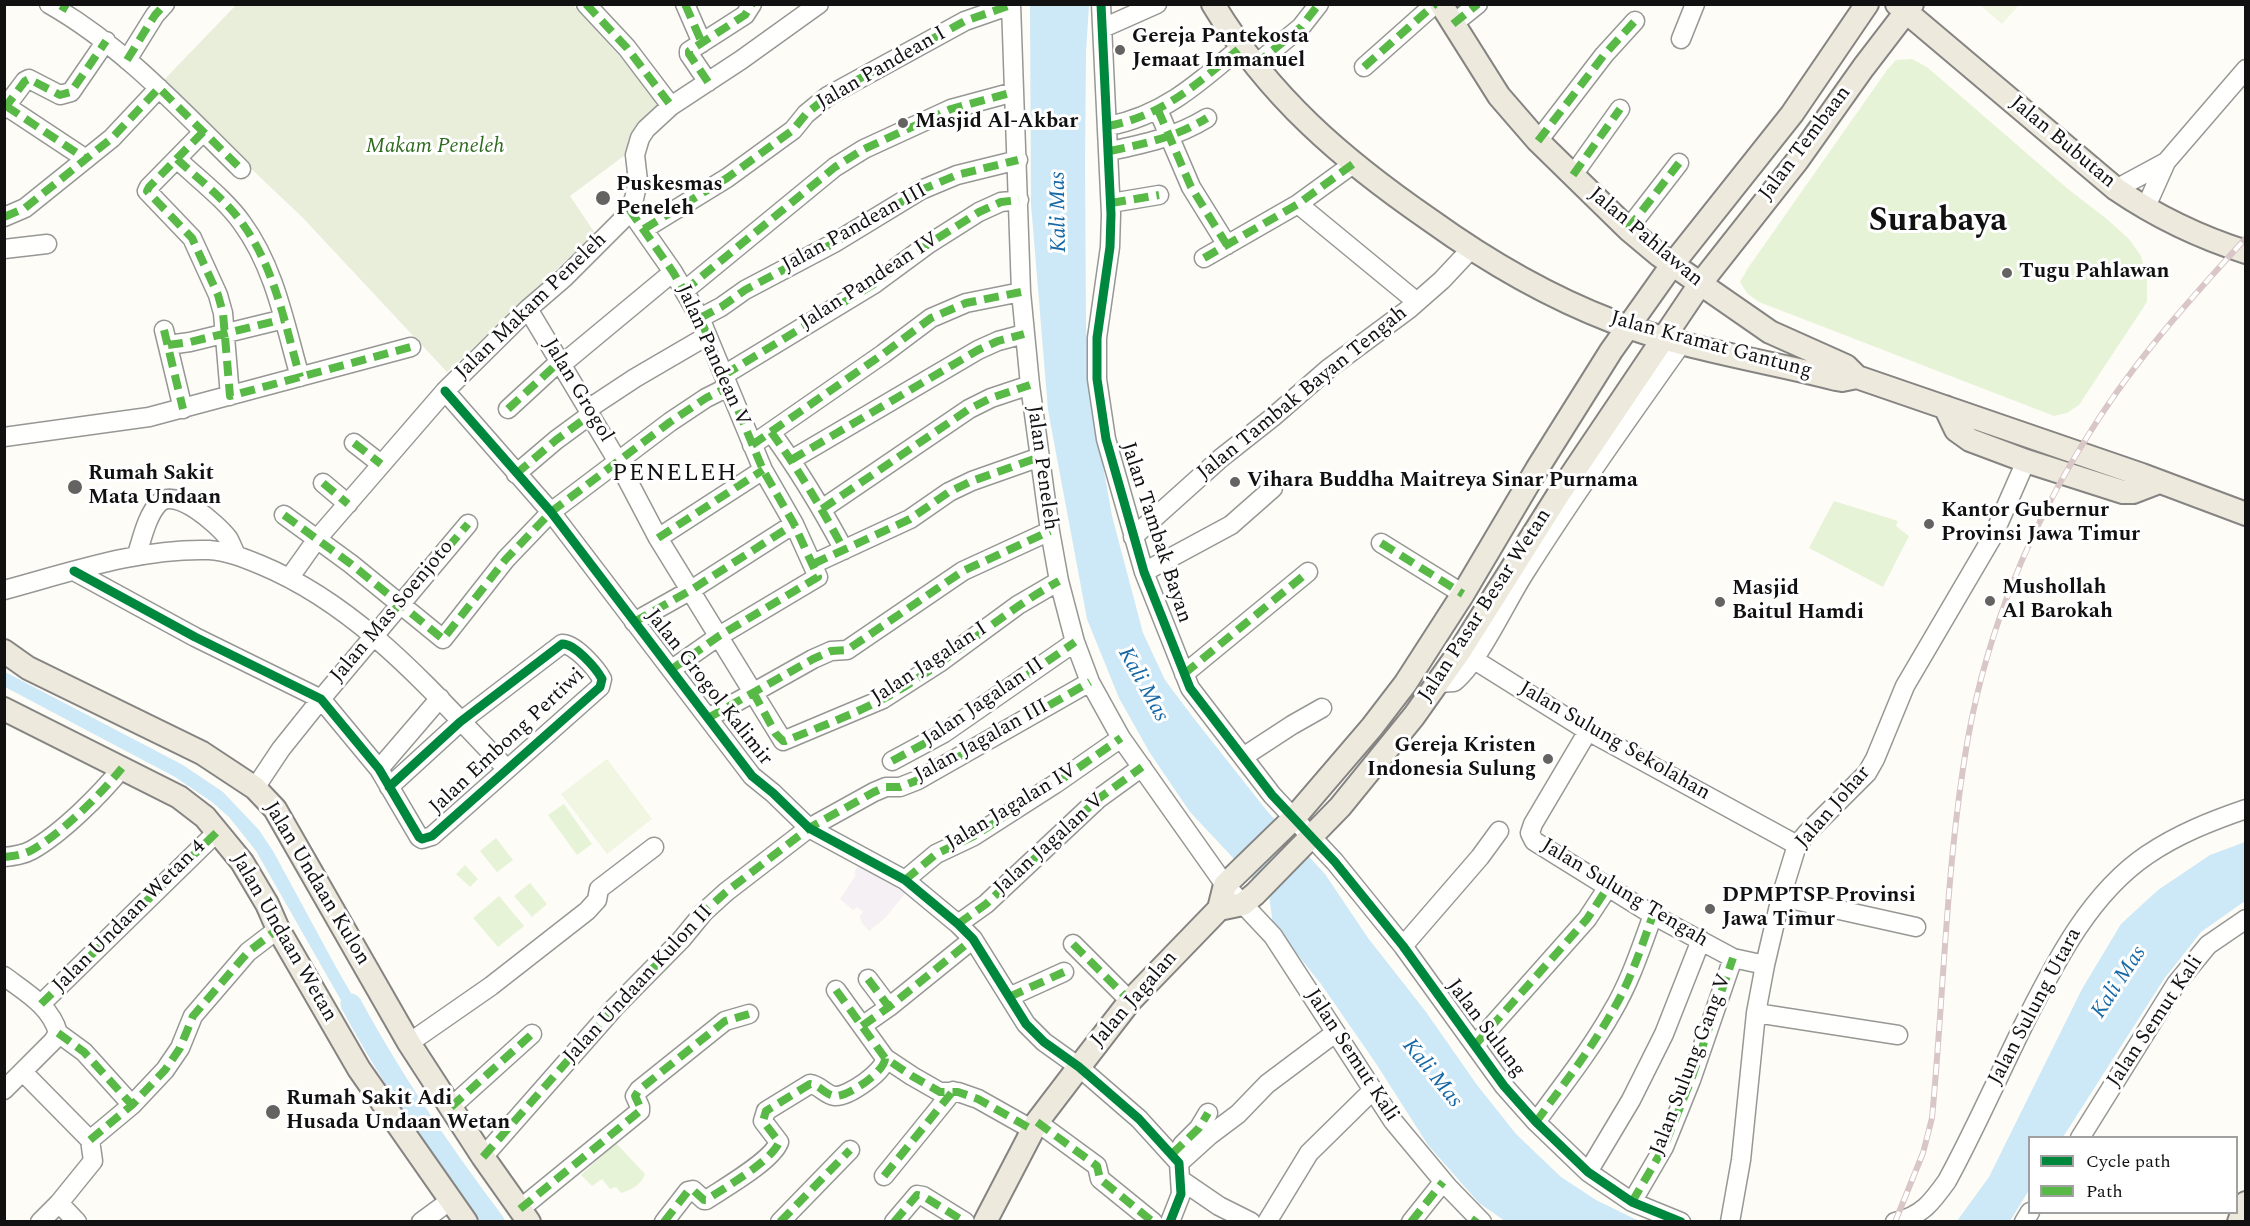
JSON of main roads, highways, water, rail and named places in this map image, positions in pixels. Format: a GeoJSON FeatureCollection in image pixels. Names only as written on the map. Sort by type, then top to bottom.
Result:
{"type":"FeatureCollection","features":[{"type":"Feature","properties":{"kind":"main road","name":"Jalan Kramat Gantung"},"geometry":{"type":"LineString","coordinates":[[1213,4],[1248,56],[1317,134],[1375,182],[1471,249],[1558,300],[1628,327],[1672,340],[1842,380],[1857,377]]}},
{"type":"Feature","properties":{"kind":"main road","name":"Jalan Pahlawan"},"geometry":{"type":"LineString","coordinates":[[1441,4],[1499,96],[1538,141],[1628,228],[1672,265],[1770,332],[1846,366],[1857,377],[1944,407],[1958,403],[1979,403],[2141,460],[2149,465],[2159,482],[2246,514]]}},
{"type":"Feature","properties":{"kind":"main road","name":"Jalan Tembaan"},"geometry":{"type":"LineString","coordinates":[[1672,265],[1792,114],[1867,4]]}},
{"type":"Feature","properties":{"kind":"main road","name":"Jalan Tembaan"},"geometry":{"type":"LineString","coordinates":[[1700,284],[1797,161],[1905,7]]}},
{"type":"Feature","properties":{"kind":"main road","name":"Jalan Bubutan"},"geometry":{"type":"LineString","coordinates":[[1905,7],[2116,189],[2145,209],[2212,241],[2246,252]]}},
{"type":"Feature","properties":{"kind":"main road","name":"Jalan Pasar Besar Wetan"},"geometry":{"type":"LineString","coordinates":[[1219,909],[1232,878],[1289,822],[1372,727],[1405,684],[1463,594],[1537,469],[1628,327],[1672,265]]}},
{"type":"Feature","properties":{"kind":"main road","name":"Jalan Pasar Besar Wetan"},"geometry":{"type":"LineString","coordinates":[[1219,909],[1249,899],[1361,783],[1414,716],[1549,523],[1672,340],[1700,284]]}},
{"type":"Feature","properties":{"kind":"main road"},"geometry":{"type":"LineString","coordinates":[[1944,407],[1956,430],[1985,447],[2123,492],[2133,492],[2159,482]]}},
{"type":"Feature","properties":{"kind":"main road","name":"Jalan Undaan Kulon"},"geometry":{"type":"LineString","coordinates":[[4,651],[28,668],[202,753],[255,788],[275,809],[409,1043],[483,1158],[525,1215]]}},
{"type":"Feature","properties":{"kind":"main road","name":"Jalan Undaan Wetan"},"geometry":{"type":"LineString","coordinates":[[4,709],[179,797],[205,817],[218,831],[247,869],[359,1069],[466,1221]]}},
{"type":"Feature","properties":{"kind":"main road"},"geometry":{"type":"LineString","coordinates":[[1338,765],[1344,781],[1361,783]]}},
{"type":"Feature","properties":{"kind":"main road","name":"Jalan Jagalan"},"geometry":{"type":"LineString","coordinates":[[983,1221],[1035,1126],[1078,1067],[1130,1001],[1219,909]]}},
{"type":"Feature","properties":{"kind":"water","name":"Kali Mas"},"geometry":{"type":"Polygon","coordinates":[[[1030,5],[1089,5],[1086,52],[1086,328],[1093,410],[1112,516],[1143,633],[1165,680],[1267,811],[1325,874],[1368,938],[1516,1134],[1561,1177],[1596,1200],[1639,1221],[1505,1221],[1479,1203],[1428,1145],[1375,1062],[1321,984],[1273,924],[1269,896],[1190,812],[1150,753],[1119,698],[1087,619],[1048,410],[1031,204],[1030,5]]]}},
{"type":"Feature","properties":{"kind":"water"},"geometry":{"type":"Polygon","coordinates":[[[5,672],[183,765],[223,792],[259,830],[273,851],[370,1026],[359,1032],[256,851],[229,817],[212,802],[175,777],[5,687],[5,672]]]}},
{"type":"Feature","properties":{"kind":"water","name":"Kali Mas"},"geometry":{"type":"Polygon","coordinates":[[[2245,842],[2245,901],[2201,932],[2164,979],[2064,1136],[2028,1136],[2028,1192],[2010,1221],[1957,1221],[1989,1177],[2082,989],[2121,924],[2158,890],[2210,855],[2245,842]]]}},
{"type":"Feature","properties":{"kind":"waterway"},"geometry":{"type":"LineString","coordinates":[[351,1004],[418,1115],[494,1222]]}},
{"type":"Feature","properties":{"kind":"railway"},"geometry":{"type":"LineString","coordinates":[[1895,1222],[1923,1153],[1932,1118],[1950,880],[1961,785],[1977,697],[2001,616],[2016,576],[2051,499],[2094,426],[2147,352],[2246,238]]}},
{"type":"Feature","properties":{"kind":"place","name":"Gereja Pantekosta Jemaat Immanuel"},"geometry":{"type":"Point","coordinates":[1120,50]}},
{"type":"Feature","properties":{"kind":"place","name":"Masjid Al-Akbar"},"geometry":{"type":"Point","coordinates":[903,123]}},
{"type":"Feature","properties":{"kind":"place","name":"Puskesmas Peneleh"},"geometry":{"type":"Point","coordinates":[603,198]}},
{"type":"Feature","properties":{"kind":"place","name":"Tugu Pahlawan"},"geometry":{"type":"Point","coordinates":[2007,273]}},
{"type":"Feature","properties":{"kind":"place","name":"Vihara Buddha Maitreya Sinar Purnama"},"geometry":{"type":"Point","coordinates":[1235,482]}},
{"type":"Feature","properties":{"kind":"place","name":"Rumah Sakit Mata Undaan"},"geometry":{"type":"Point","coordinates":[75,487]}},
{"type":"Feature","properties":{"kind":"place","name":"Kantor Gubernur Provinsi Jawa Timur"},"geometry":{"type":"Point","coordinates":[1929,524]}},
{"type":"Feature","properties":{"kind":"place","name":"Mushollah Al Barokah"},"geometry":{"type":"Point","coordinates":[1990,601]}},
{"type":"Feature","properties":{"kind":"place","name":"Masjid Baitul Hamdi"},"geometry":{"type":"Point","coordinates":[1720,602]}},
{"type":"Feature","properties":{"kind":"place","name":"Gereja Kristen Indonesia Sulung"},"geometry":{"type":"Point","coordinates":[1548,759]}},
{"type":"Feature","properties":{"kind":"place","name":"DPMPTSP Provinsi Jawa Timur"},"geometry":{"type":"Point","coordinates":[1710,909]}},
{"type":"Feature","properties":{"kind":"place","name":"Rumah Sakit Adi Husada Undaan Wetan"},"geometry":{"type":"Point","coordinates":[273,1112]}},
{"type":"Feature","properties":{"kind":"district","name":"Surabaya"},"geometry":{"type":"Point","coordinates":[1938,224]}},
{"type":"Feature","properties":{"kind":"district","name":"PENELEH"},"geometry":{"type":"Point","coordinates":[675,475]}},
{"type":"Feature","properties":{"kind":"park label","name":"Makam Peneleh"},"geometry":{"type":"Point","coordinates":[435,148]}}]}
